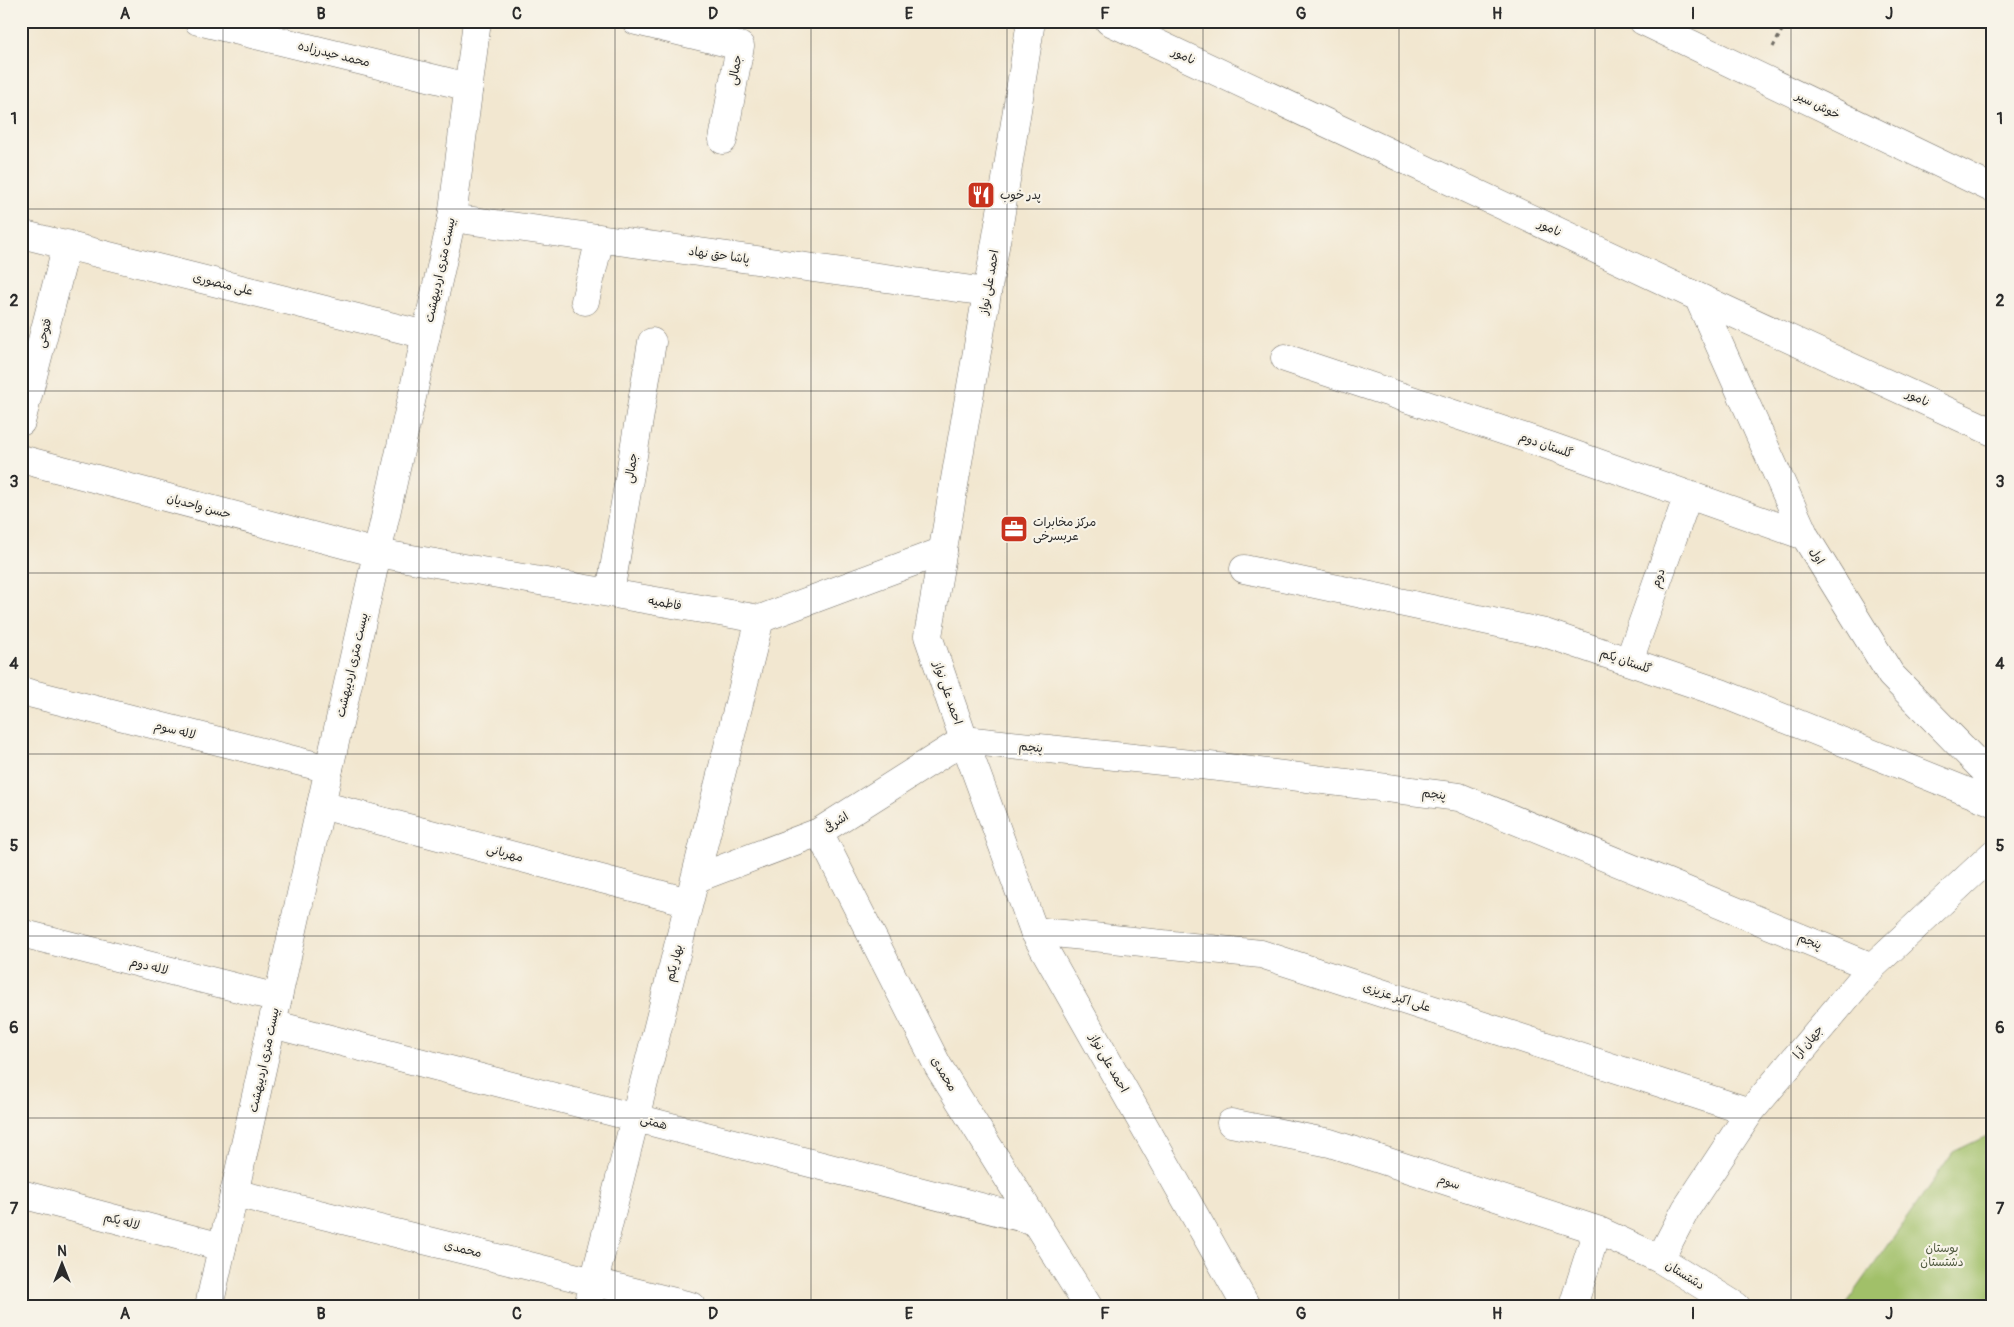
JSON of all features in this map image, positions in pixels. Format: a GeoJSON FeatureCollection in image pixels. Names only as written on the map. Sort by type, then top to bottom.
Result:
{"type":"FeatureCollection","features":[{"type":"Feature","properties":{"kind":"street","name":"محمد حیدرزاده"},"geometry":{"type":"LineString","coordinates":[[198,21],[469,87]]}},
{"type":"Feature","properties":{"kind":"street","name":"بیست متری اردیبهشت"},"geometry":{"type":"LineString","coordinates":[[209,1306],[452,218],[477,21]]}},
{"type":"Feature","properties":{"kind":"street","name":"جمالی"},"geometry":{"type":"LineString","coordinates":[[636,21],[740,46],[723,140]]}},
{"type":"Feature","properties":{"kind":"street","name":"احمد علی نواز"},"geometry":{"type":"LineString","coordinates":[[1031,21],[928,636],[1034,931],[1246,1306]]}},
{"type":"Feature","properties":{"kind":"street","name":"نامور"},"geometry":{"type":"LineString","coordinates":[[1109,21],[1698,297],[1993,432]]}},
{"type":"Feature","properties":{"kind":"street","name":"خوش سیر"},"geometry":{"type":"LineString","coordinates":[[1643,21],[1993,189]]}},
{"type":"Feature","properties":{"kind":"street","name":"پاشا حق نهاد"},"geometry":{"type":"LineString","coordinates":[[452,218],[987,292]]}},
{"type":"Feature","properties":{"kind":"street","name":"علی منصوری"},"geometry":{"type":"LineString","coordinates":[[21,234],[67,244],[426,336]]}},
{"type":"Feature","properties":{"kind":"street"},"geometry":{"type":"LineString","coordinates":[[585,302],[600,238]]}},
{"type":"Feature","properties":{"kind":"street","name":"فتوحی"},"geometry":{"type":"LineString","coordinates":[[21,422],[67,244]]}},
{"type":"Feature","properties":{"kind":"street","name":"اول"},"geometry":{"type":"LineString","coordinates":[[1698,297],[1805,536],[1891,675],[1993,779]]}},
{"type":"Feature","properties":{"kind":"street","name":"جمالی"},"geometry":{"type":"LineString","coordinates":[[610,593],[652,342]]}},
{"type":"Feature","properties":{"kind":"street","name":"گلستان دوم"},"geometry":{"type":"LineString","coordinates":[[1285,358],[1550,446],[1805,536]]}},
{"type":"Feature","properties":{"kind":"street","name":"حسن واحدیان"},"geometry":{"type":"LineString","coordinates":[[21,459],[377,553]]}},
{"type":"Feature","properties":{"kind":"street","name":"دوم"},"geometry":{"type":"LineString","coordinates":[[1629,661],[1688,495]]}},
{"type":"Feature","properties":{"kind":"street"},"geometry":{"type":"LineString","coordinates":[[760,619],[943,551]]}},
{"type":"Feature","properties":{"kind":"street","name":"فاطمیه"},"geometry":{"type":"LineString","coordinates":[[377,553],[760,619]]}},
{"type":"Feature","properties":{"kind":"street","name":"گلستان یکم"},"geometry":{"type":"LineString","coordinates":[[1244,569],[1545,633],[1721,693],[1993,802]]}},
{"type":"Feature","properties":{"kind":"street","name":"بهار یکم"},"geometry":{"type":"LineString","coordinates":[[591,1294],[760,619]]}},
{"type":"Feature","properties":{"kind":"street","name":"لاله سوم"},"geometry":{"type":"LineString","coordinates":[[21,691],[329,770]]}},
{"type":"Feature","properties":{"kind":"street","name":"اشرفی"},"geometry":{"type":"LineString","coordinates":[[692,890],[819,832],[964,740]]}},
{"type":"Feature","properties":{"kind":"street","name":"پنجم"},"geometry":{"type":"LineString","coordinates":[[964,740],[1228,768],[1459,797],[1872,967]]}},
{"type":"Feature","properties":{"kind":"street","name":"مهربانی"},"geometry":{"type":"LineString","coordinates":[[321,805],[692,890]]}},
{"type":"Feature","properties":{"kind":"street","name":"محمدی"},"geometry":{"type":"LineString","coordinates":[[819,832],[938,1066],[1088,1306]]}},
{"type":"Feature","properties":{"kind":"street","name":"جهان آرا"},"geometry":{"type":"LineString","coordinates":[[1660,1259],[1686,1209],[1750,1112],[1872,967],[1993,854]]}},
{"type":"Feature","properties":{"kind":"street","name":"علی اکبر عزیزی"},"geometry":{"type":"LineString","coordinates":[[1034,931],[1261,954],[1750,1112]]}},
{"type":"Feature","properties":{"kind":"street","name":"لاله دوم"},"geometry":{"type":"LineString","coordinates":[[21,933],[275,1011]]}},
{"type":"Feature","properties":{"kind":"street","name":"همتی"},"geometry":{"type":"LineString","coordinates":[[275,1011],[636,1118],[1035,1221]]}},
{"type":"Feature","properties":{"kind":"street","name":"سوم"},"geometry":{"type":"LineString","coordinates":[[1231,1123],[1330,1143],[1597,1230],[1660,1259]]}},
{"type":"Feature","properties":{"kind":"street","name":"محمدی"},"geometry":{"type":"LineString","coordinates":[[234,1192],[591,1294],[691,1306]]}},
{"type":"Feature","properties":{"kind":"street","name":"لاله یکم"},"geometry":{"type":"LineString","coordinates":[[21,1194],[222,1247]]}},
{"type":"Feature","properties":{"kind":"street"},"geometry":{"type":"LineString","coordinates":[[1573,1306],[1597,1230]]}},
{"type":"Feature","properties":{"kind":"street","name":"دشتستان"},"geometry":{"type":"LineString","coordinates":[[1660,1259],[1736,1306]]}},
{"type":"Feature","properties":{"kind":"green space","name":"بوستان دشتستان"},"geometry":{"type":"Polygon","coordinates":[[[1993,1133],[1993,1306],[1845,1306],[1953,1152],[1993,1133]]]}},
{"type":"Feature","properties":{"kind":"place","name":"پدر خوب"},"geometry":{"type":"Point","coordinates":[981,195]}},
{"type":"Feature","properties":{"kind":"place","name":"مرکز مخابرات عربسرخی"},"geometry":{"type":"Point","coordinates":[1014,529]}}]}
